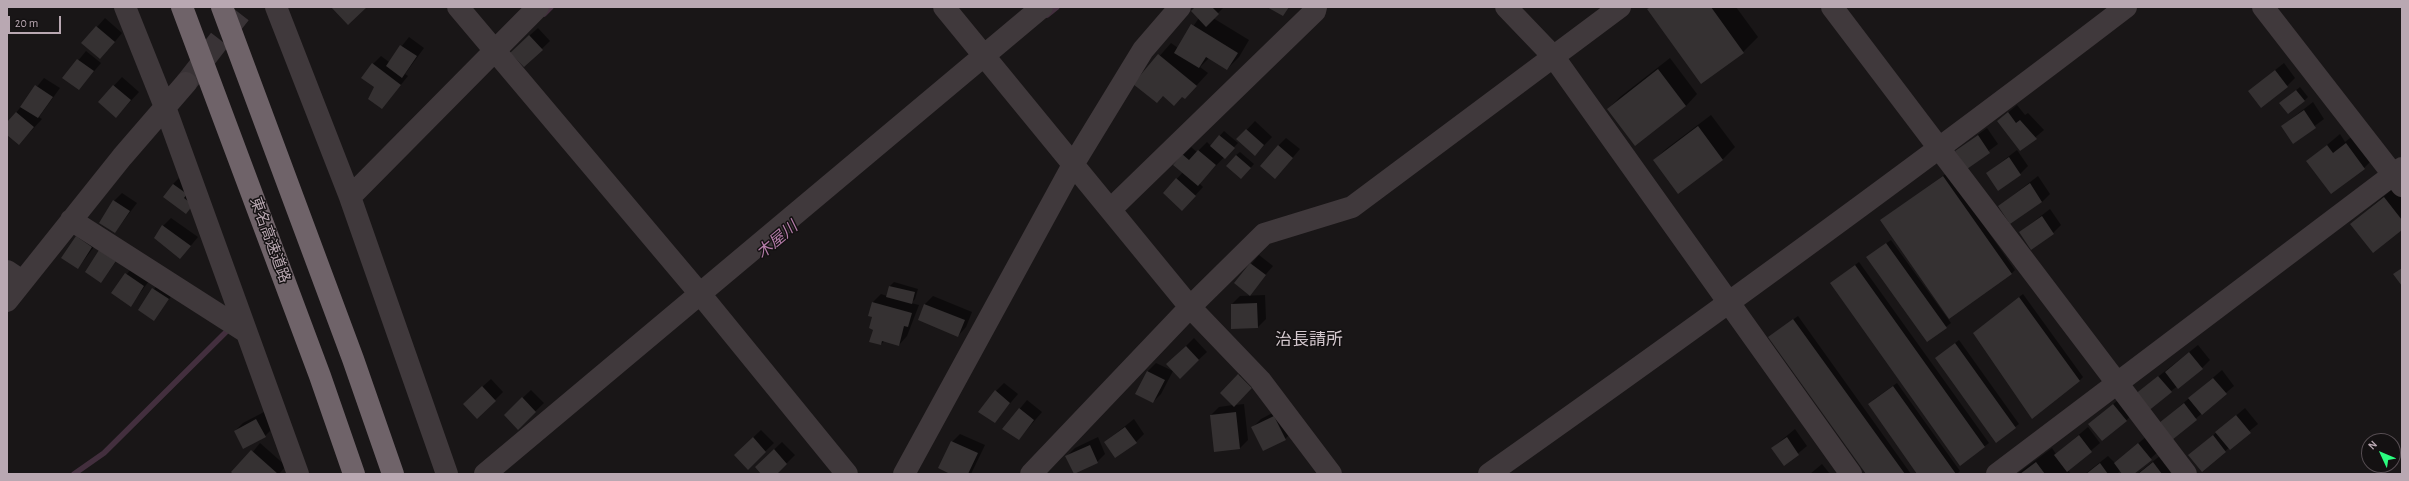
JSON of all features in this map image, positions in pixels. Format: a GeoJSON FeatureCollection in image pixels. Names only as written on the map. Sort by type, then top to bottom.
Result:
{"type":"FeatureCollection","features":[{"type":"Feature","properties":{"kind":"highway","name":"東名高速道路"},"geometry":{"type":"LineString","coordinates":[[182,7],[320,376],[354,474]]}},
{"type":"Feature","properties":{"kind":"highway"},"geometry":{"type":"LineString","coordinates":[[222,7],[345,337],[393,474]]}},
{"type":"Feature","properties":{"kind":"street"},"geometry":{"type":"LineString","coordinates":[[125,7],[165,107],[298,474]]}},
{"type":"Feature","properties":{"kind":"street"},"geometry":{"type":"LineString","coordinates":[[276,7],[350,196],[447,474]]}},
{"type":"Feature","properties":{"kind":"street"},"geometry":{"type":"LineString","coordinates":[[458,7],[703,297],[847,474]]}},
{"type":"Feature","properties":{"kind":"street"},"geometry":{"type":"LineString","coordinates":[[350,196],[538,7]]}},
{"type":"Feature","properties":{"kind":"street"},"geometry":{"type":"LineString","coordinates":[[944,7],[1074,163],[1190,307],[1260,380],[1332,474]]}},
{"type":"Feature","properties":{"kind":"street"},"geometry":{"type":"LineString","coordinates":[[485,474],[703,297],[988,59],[1042,7]]}},
{"type":"Feature","properties":{"kind":"street"},"geometry":{"type":"LineString","coordinates":[[904,474],[1074,163],[1142,50],[1180,7]]}},
{"type":"Feature","properties":{"kind":"street"},"geometry":{"type":"LineString","coordinates":[[1111,209],[1315,11],[1316,7]]}},
{"type":"Feature","properties":{"kind":"street"},"geometry":{"type":"LineString","coordinates":[[1506,7],[1553,56],[1851,474]]}},
{"type":"Feature","properties":{"kind":"street"},"geometry":{"type":"LineString","coordinates":[[1031,474],[1190,307],[1264,234],[1352,207],[1620,7]]}},
{"type":"Feature","properties":{"kind":"street"},"geometry":{"type":"LineString","coordinates":[[1832,7],[2186,474]]}},
{"type":"Feature","properties":{"kind":"street"},"geometry":{"type":"LineString","coordinates":[[1489,474],[1730,304],[1941,149],[2126,7]]}},
{"type":"Feature","properties":{"kind":"street"},"geometry":{"type":"LineString","coordinates":[[1997,474],[2399,176],[2263,7]]}},
{"type":"Feature","properties":{"kind":"street"},"geometry":{"type":"LineString","coordinates":[[7,301],[15,276],[71,220],[186,82]]}},
{"type":"Feature","properties":{"kind":"street"},"geometry":{"type":"LineString","coordinates":[[71,220],[246,332]]}},
{"type":"Feature","properties":{"kind":"building"},"geometry":{"type":"Polygon","coordinates":[[[331,7],[367,7],[348,25],[331,7]]]}},
{"type":"Feature","properties":{"kind":"building"},"geometry":{"type":"Polygon","coordinates":[[[1195,7],[1212,7],[1219,14],[1206,27],[1191,11],[1195,7]]]}},
{"type":"Feature","properties":{"kind":"building"},"geometry":{"type":"Polygon","coordinates":[[[1267,7],[1289,7],[1283,16],[1267,7]]]}},
{"type":"Feature","properties":{"kind":"building"},"geometry":{"type":"Polygon","coordinates":[[[1651,7],[1711,7],[1744,53],[1701,84],[1647,9],[1651,7]]]}},
{"type":"Feature","properties":{"kind":"building"},"geometry":{"type":"Polygon","coordinates":[[[1191,24],[1238,53],[1227,70],[1206,57],[1199,68],[1174,53],[1191,24]]]}},
{"type":"Feature","properties":{"kind":"building"},"geometry":{"type":"Polygon","coordinates":[[[96,26],[115,42],[100,59],[81,43],[96,26]]]}},
{"type":"Feature","properties":{"kind":"building"},"geometry":{"type":"Polygon","coordinates":[[[529,35],[543,50],[524,67],[510,53],[529,35]]]}},
{"type":"Feature","properties":{"kind":"building"},"geometry":{"type":"Polygon","coordinates":[[[400,45],[417,56],[402,78],[386,66],[400,45]]]}},
{"type":"Feature","properties":{"kind":"building"},"geometry":{"type":"Polygon","coordinates":[[[1158,54],[1197,86],[1185,99],[1182,97],[1174,106],[1163,96],[1157,103],[1133,84],[1158,54]]]}},
{"type":"Feature","properties":{"kind":"building"},"geometry":{"type":"Polygon","coordinates":[[[77,59],[94,71],[79,90],[62,78],[77,59]]]}},
{"type":"Feature","properties":{"kind":"building"},"geometry":{"type":"Polygon","coordinates":[[[372,63],[401,85],[382,109],[368,99],[374,87],[361,78],[372,63]]]}},
{"type":"Feature","properties":{"kind":"building"},"geometry":{"type":"Polygon","coordinates":[[[1658,69],[1686,106],[1635,146],[1607,109],[1658,69]]]}},
{"type":"Feature","properties":{"kind":"building"},"geometry":{"type":"Polygon","coordinates":[[[2275,70],[2288,87],[2261,108],[2248,91],[2275,70]]]}},
{"type":"Feature","properties":{"kind":"building"},"geometry":{"type":"Polygon","coordinates":[[[35,85],[53,97],[38,118],[20,107],[35,85]]]}},
{"type":"Feature","properties":{"kind":"building"},"geometry":{"type":"Polygon","coordinates":[[[113,85],[131,100],[116,118],[98,102],[113,85]]]}},
{"type":"Feature","properties":{"kind":"building"},"geometry":{"type":"Polygon","coordinates":[[[2296,90],[2305,101],[2288,114],[2279,103],[2296,90]]]}},
{"type":"Feature","properties":{"kind":"building"},"geometry":{"type":"Polygon","coordinates":[[[2304,110],[2316,128],[2293,144],[2281,126],[2304,110]]]}},
{"type":"Feature","properties":{"kind":"building"},"geometry":{"type":"Polygon","coordinates":[[[16,112],[34,127],[19,145],[7,135],[7,122],[16,112]]]}},
{"type":"Feature","properties":{"kind":"building"},"geometry":{"type":"Polygon","coordinates":[[[2008,112],[2016,123],[2020,120],[2037,139],[2020,151],[1997,121],[2008,112]]]}},
{"type":"Feature","properties":{"kind":"building"},"geometry":{"type":"Polygon","coordinates":[[[1698,126],[1723,160],[1678,194],[1653,160],[1698,126]]]}},
{"type":"Feature","properties":{"kind":"building"},"geometry":{"type":"Polygon","coordinates":[[[1246,129],[1264,145],[1255,156],[1236,139],[1246,129]]]}},
{"type":"Feature","properties":{"kind":"building"},"geometry":{"type":"Polygon","coordinates":[[[1219,135],[1235,148],[1225,159],[1210,146],[1219,135]]]}},
{"type":"Feature","properties":{"kind":"building"},"geometry":{"type":"Polygon","coordinates":[[[1978,135],[1990,153],[1967,169],[1955,151],[1978,135]]]}},
{"type":"Feature","properties":{"kind":"building"},"geometry":{"type":"Polygon","coordinates":[[[2346,143],[2365,169],[2331,194],[2306,161],[2327,145],[2333,153],[2346,143]]]}},
{"type":"Feature","properties":{"kind":"building"},"geometry":{"type":"Polygon","coordinates":[[[1278,145],[1293,158],[1275,179],[1260,166],[1278,145]]]}},
{"type":"Feature","properties":{"kind":"building"},"geometry":{"type":"Polygon","coordinates":[[[1198,150],[1216,165],[1198,186],[1173,165],[1182,154],[1189,160],[1198,150]]]}},
{"type":"Feature","properties":{"kind":"building"},"geometry":{"type":"Polygon","coordinates":[[[1236,155],[1251,168],[1241,179],[1226,166],[1236,155]]]}},
{"type":"Feature","properties":{"kind":"building"},"geometry":{"type":"Polygon","coordinates":[[[2009,157],[2021,175],[1998,191],[1986,173],[2009,157]]]}},
{"type":"Feature","properties":{"kind":"building"},"geometry":{"type":"Polygon","coordinates":[[[1943,176],[2012,274],[1949,319],[1880,220],[1943,176]]]}},
{"type":"Feature","properties":{"kind":"building"},"geometry":{"type":"Polygon","coordinates":[[[1176,178],[1196,196],[1182,211],[1163,193],[1176,178]]]}},
{"type":"Feature","properties":{"kind":"building"},"geometry":{"type":"Polygon","coordinates":[[[2030,183],[2042,202],[2010,224],[1998,206],[2030,183]]]}},
{"type":"Feature","properties":{"kind":"building"},"geometry":{"type":"Polygon","coordinates":[[[173,184],[187,194],[184,198],[193,205],[186,214],[163,197],[173,184]]]}},
{"type":"Feature","properties":{"kind":"building"},"geometry":{"type":"Polygon","coordinates":[[[2384,197],[2402,220],[2402,230],[2373,253],[2350,224],[2384,197]]]}},
{"type":"Feature","properties":{"kind":"building"},"geometry":{"type":"Polygon","coordinates":[[[113,200],[130,211],[115,233],[99,223],[113,200]]]}},
{"type":"Feature","properties":{"kind":"building"},"geometry":{"type":"Polygon","coordinates":[[[2042,216],[2054,234],[2031,250],[2019,232],[2042,216]]]}},
{"type":"Feature","properties":{"kind":"building"},"geometry":{"type":"Polygon","coordinates":[[[162,225],[191,246],[180,259],[154,238],[162,225]]]}},
{"type":"Feature","properties":{"kind":"building"},"geometry":{"type":"Polygon","coordinates":[[[76,236],[92,247],[78,269],[61,258],[76,236]]]}},
{"type":"Feature","properties":{"kind":"building"},"geometry":{"type":"Polygon","coordinates":[[[1886,243],[1947,328],[1927,342],[1866,257],[1886,243]]]}},
{"type":"Feature","properties":{"kind":"building"},"geometry":{"type":"Polygon","coordinates":[[[99,250],[116,261],[101,283],[85,272],[99,250]]]}},
{"type":"Feature","properties":{"kind":"building"},"geometry":{"type":"Polygon","coordinates":[[[1250,263],[1266,275],[1250,296],[1234,283],[1250,263]]]}},
{"type":"Feature","properties":{"kind":"building"},"geometry":{"type":"Polygon","coordinates":[[[1855,265],[1985,447],[1960,466],[1830,283],[1855,265]]]}},
{"type":"Feature","properties":{"kind":"building"},"geometry":{"type":"Polygon","coordinates":[[[2402,268],[2402,286],[2393,274],[2402,268]]]}},
{"type":"Feature","properties":{"kind":"building"},"geometry":{"type":"Polygon","coordinates":[[[125,273],[144,286],[131,307],[111,293],[125,273]]]}},
{"type":"Feature","properties":{"kind":"building"},"geometry":{"type":"Polygon","coordinates":[[[889,286],[915,292],[912,304],[886,297],[889,286]]]}},
{"type":"Feature","properties":{"kind":"building"},"geometry":{"type":"Polygon","coordinates":[[[152,288],[169,299],[154,321],[138,310],[152,288]]]}},
{"type":"Feature","properties":{"kind":"building"},"geometry":{"type":"Polygon","coordinates":[[[2019,297],[2080,381],[2032,419],[1973,333],[2019,297]]]}},
{"type":"Feature","properties":{"kind":"building"},"geometry":{"type":"Polygon","coordinates":[[[872,302],[912,313],[908,327],[904,326],[899,346],[882,341],[881,345],[869,342],[873,330],[869,328],[872,317],[868,316],[872,302]]]}},
{"type":"Feature","properties":{"kind":"building"},"geometry":{"type":"Polygon","coordinates":[[[1257,303],[1258,328],[1231,329],[1231,304],[1257,303]]]}},
{"type":"Feature","properties":{"kind":"building"},"geometry":{"type":"Polygon","coordinates":[[[924,304],[965,320],[958,337],[918,320],[924,304]]]}},
{"type":"Feature","properties":{"kind":"building"},"geometry":{"type":"Polygon","coordinates":[[[1793,319],[1905,474],[1866,474],[1768,337],[1793,319]]]}},
{"type":"Feature","properties":{"kind":"building"},"geometry":{"type":"Polygon","coordinates":[[[1955,343],[2016,428],[1996,443],[1935,358],[1955,343]]]}},
{"type":"Feature","properties":{"kind":"building"},"geometry":{"type":"Polygon","coordinates":[[[1186,346],[1199,360],[1180,379],[1166,364],[1186,346]]]}},
{"type":"Feature","properties":{"kind":"building"},"geometry":{"type":"Polygon","coordinates":[[[2189,352],[2203,369],[2178,389],[2165,372],[2189,352]]]}},
{"type":"Feature","properties":{"kind":"building"},"geometry":{"type":"Polygon","coordinates":[[[1147,371],[1165,380],[1153,403],[1135,394],[1147,371]]]}},
{"type":"Feature","properties":{"kind":"building"},"geometry":{"type":"Polygon","coordinates":[[[1238,374],[1252,388],[1234,407],[1220,393],[1238,374]]]}},
{"type":"Feature","properties":{"kind":"building"},"geometry":{"type":"Polygon","coordinates":[[[2158,376],[2172,392],[2147,412],[2134,395],[2158,376]]]}},
{"type":"Feature","properties":{"kind":"building"},"geometry":{"type":"Polygon","coordinates":[[[2213,378],[2227,394],[2202,415],[2188,398],[2213,378]]]}},
{"type":"Feature","properties":{"kind":"building"},"geometry":{"type":"Polygon","coordinates":[[[482,386],[496,401],[477,419],[463,404],[482,386]]]}},
{"type":"Feature","properties":{"kind":"building"},"geometry":{"type":"Polygon","coordinates":[[[1893,386],[1956,474],[1917,474],[1868,404],[1893,386]]]}},
{"type":"Feature","properties":{"kind":"building"},"geometry":{"type":"Polygon","coordinates":[[[995,390],[1010,403],[995,423],[978,412],[995,390]]]}},
{"type":"Feature","properties":{"kind":"building"},"geometry":{"type":"Polygon","coordinates":[[[522,397],[536,412],[518,430],[504,415],[522,397]]]}},
{"type":"Feature","properties":{"kind":"building"},"geometry":{"type":"Polygon","coordinates":[[[2184,403],[2197,420],[2172,440],[2159,423],[2184,403]]]}},
{"type":"Feature","properties":{"kind":"building"},"geometry":{"type":"Polygon","coordinates":[[[2113,404],[2127,421],[2102,441],[2088,424],[2113,404]]]}},
{"type":"Feature","properties":{"kind":"building"},"geometry":{"type":"Polygon","coordinates":[[[1019,408],[1034,420],[1019,440],[1002,429],[1019,408]]]}},
{"type":"Feature","properties":{"kind":"building"},"geometry":{"type":"Polygon","coordinates":[[[1236,412],[1240,449],[1214,452],[1210,415],[1236,412]]]}},
{"type":"Feature","properties":{"kind":"building"},"geometry":{"type":"Polygon","coordinates":[[[2236,415],[2251,433],[2230,450],[2215,432],[2236,415]]]}},
{"type":"Feature","properties":{"kind":"building"},"geometry":{"type":"Polygon","coordinates":[[[1274,416],[1286,440],[1263,451],[1251,427],[1274,416]]]}},
{"type":"Feature","properties":{"kind":"building"},"geometry":{"type":"Polygon","coordinates":[[[256,419],[266,437],[243,449],[234,431],[256,419]]]}},
{"type":"Feature","properties":{"kind":"building"},"geometry":{"type":"Polygon","coordinates":[[[1125,427],[1137,443],[1115,458],[1104,442],[1125,427]]]}},
{"type":"Feature","properties":{"kind":"building"},"geometry":{"type":"Polygon","coordinates":[[[2079,435],[2092,452],[2067,472],[2054,455],[2079,435]]]}},
{"type":"Feature","properties":{"kind":"building"},"geometry":{"type":"Polygon","coordinates":[[[2213,435],[2226,452],[2202,472],[2188,455],[2213,435]]]}},
{"type":"Feature","properties":{"kind":"building"},"geometry":{"type":"Polygon","coordinates":[[[753,437],[766,452],[748,470],[734,455],[753,437]]]}},
{"type":"Feature","properties":{"kind":"building"},"geometry":{"type":"Polygon","coordinates":[[[1787,437],[1799,455],[1784,466],[1771,448],[1787,437]]]}},
{"type":"Feature","properties":{"kind":"building"},"geometry":{"type":"Polygon","coordinates":[[[951,441],[978,453],[968,474],[950,474],[938,468],[951,441]]]}},
{"type":"Feature","properties":{"kind":"building"},"geometry":{"type":"Polygon","coordinates":[[[2138,443],[2152,460],[2134,474],[2122,474],[2114,463],[2138,443]]]}},
{"type":"Feature","properties":{"kind":"building"},"geometry":{"type":"Polygon","coordinates":[[[1090,445],[1098,463],[1074,474],[1065,456],[1090,445]]]}},
{"type":"Feature","properties":{"kind":"building"},"geometry":{"type":"Polygon","coordinates":[[[774,449],[787,464],[777,474],[761,474],[755,467],[774,449]]]}},
{"type":"Feature","properties":{"kind":"building"},"geometry":{"type":"Polygon","coordinates":[[[251,450],[278,474],[233,474],[231,472],[251,450]]]}},
{"type":"Feature","properties":{"kind":"building"},"geometry":{"type":"Polygon","coordinates":[[[2036,462],[2045,474],[2020,474],[2036,462]]]}},
{"type":"Feature","properties":{"kind":"building"},"geometry":{"type":"Polygon","coordinates":[[[2153,462],[2162,474],[2138,474],[2153,462]]]}},
{"type":"Feature","properties":{"kind":"building"},"geometry":{"type":"Polygon","coordinates":[[[2100,463],[2108,474],[2086,474],[2100,463]]]}},
{"type":"Feature","properties":{"kind":"waterway"},"geometry":{"type":"LineString","coordinates":[[544,14],[551,7]]}},
{"type":"Feature","properties":{"kind":"waterway","name":"木屋川"},"geometry":{"type":"LineString","coordinates":[[1047,15],[1057,7]]}},
{"type":"Feature","properties":{"kind":"waterway"},"geometry":{"type":"LineString","coordinates":[[74,474],[104,453],[231,327]]}},
{"type":"Feature","properties":{"kind":"tunnel"},"geometry":{"type":"LineString","coordinates":[[186,83],[245,7]]}},
{"type":"Feature","properties":{"kind":"district","name":"治長請所"},"geometry":{"type":"Point","coordinates":[1309,340]}}]}
